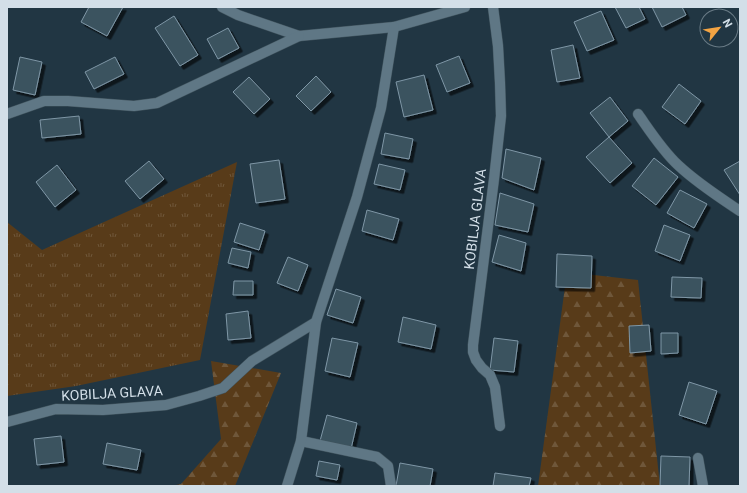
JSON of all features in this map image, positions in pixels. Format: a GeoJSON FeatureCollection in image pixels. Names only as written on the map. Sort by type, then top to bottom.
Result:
{"type":"FeatureCollection","features":[{"type":"Feature","properties":{"kind":"street"},"geometry":{"type":"LineString","coordinates":[[222,7],[238,15],[299,36]]}},
{"type":"Feature","properties":{"kind":"street"},"geometry":{"type":"LineString","coordinates":[[7,114],[44,101],[68,101],[134,106],[157,102],[299,36],[394,27],[465,7]]}},
{"type":"Feature","properties":{"kind":"street","name":"KOBILJA GLAVA"},"geometry":{"type":"LineString","coordinates":[[493,7],[498,46],[501,116],[473,352],[476,360],[490,376],[495,387],[500,426]]}},
{"type":"Feature","properties":{"kind":"street"},"geometry":{"type":"LineString","coordinates":[[287,486],[301,441],[316,322],[357,197],[381,108],[394,27]]}},
{"type":"Feature","properties":{"kind":"street"},"geometry":{"type":"LineString","coordinates":[[638,114],[659,143],[677,164],[698,182],[740,211]]}},
{"type":"Feature","properties":{"kind":"street","name":"KOBILJA GLAVA"},"geometry":{"type":"LineString","coordinates":[[7,422],[56,409],[103,410],[166,405],[199,396],[223,388],[252,361],[316,322]]}},
{"type":"Feature","properties":{"kind":"street"},"geometry":{"type":"LineString","coordinates":[[301,441],[377,457],[388,466],[392,486]]}},
{"type":"Feature","properties":{"kind":"street"},"geometry":{"type":"LineString","coordinates":[[698,458],[702,486]]}},
{"type":"Feature","properties":{"kind":"green space"},"geometry":{"type":"Polygon","coordinates":[[[237,162],[200,360],[76,386],[7,396],[7,222],[42,250],[237,162]]]}},
{"type":"Feature","properties":{"kind":"green space"},"geometry":{"type":"Polygon","coordinates":[[[567,272],[638,280],[660,486],[538,486],[567,272]]]}},
{"type":"Feature","properties":{"kind":"green space"},"geometry":{"type":"Polygon","coordinates":[[[211,361],[281,373],[235,486],[171,486],[181,484],[221,439],[211,361]]]}},
{"type":"Feature","properties":{"kind":"building"},"geometry":{"type":"Polygon","coordinates":[[[89,7],[123,7],[107,36],[81,22],[89,7]]]}},
{"type":"Feature","properties":{"kind":"building"},"geometry":{"type":"Polygon","coordinates":[[[615,7],[639,7],[645,19],[626,28],[615,7]]]}},
{"type":"Feature","properties":{"kind":"building"},"geometry":{"type":"Polygon","coordinates":[[[652,7],[682,7],[686,15],[662,27],[652,7]]]}},
{"type":"Feature","properties":{"kind":"building"},"geometry":{"type":"Polygon","coordinates":[[[601,11],[614,40],[587,51],[574,22],[601,11]]]}},
{"type":"Feature","properties":{"kind":"building"},"geometry":{"type":"Polygon","coordinates":[[[174,16],[198,55],[180,66],[155,28],[174,16]]]}},
{"type":"Feature","properties":{"kind":"building"},"geometry":{"type":"Polygon","coordinates":[[[228,28],[239,48],[218,59],[207,39],[228,28]]]}},
{"type":"Feature","properties":{"kind":"building"},"geometry":{"type":"Polygon","coordinates":[[[573,45],[580,78],[557,82],[551,50],[573,45]]]}},
{"type":"Feature","properties":{"kind":"building"},"geometry":{"type":"Polygon","coordinates":[[[459,56],[470,83],[447,92],[436,65],[459,56]]]}},
{"type":"Feature","properties":{"kind":"building"},"geometry":{"type":"Polygon","coordinates":[[[20,57],[42,62],[35,95],[13,90],[20,57]]]}},
{"type":"Feature","properties":{"kind":"building"},"geometry":{"type":"Polygon","coordinates":[[[115,57],[124,74],[94,89],[85,72],[115,57]]]}},
{"type":"Feature","properties":{"kind":"building"},"geometry":{"type":"Polygon","coordinates":[[[424,75],[433,110],[404,117],[396,82],[424,75]]]}},
{"type":"Feature","properties":{"kind":"building"},"geometry":{"type":"Polygon","coordinates":[[[316,76],[331,92],[311,111],[296,96],[316,76]]]}},
{"type":"Feature","properties":{"kind":"building"},"geometry":{"type":"Polygon","coordinates":[[[249,77],[270,99],[254,114],[233,92],[249,77]]]}},
{"type":"Feature","properties":{"kind":"building"},"geometry":{"type":"Polygon","coordinates":[[[679,84],[701,101],[685,124],[662,107],[679,84]]]}},
{"type":"Feature","properties":{"kind":"building"},"geometry":{"type":"Polygon","coordinates":[[[610,97],[628,121],[609,137],[590,113],[610,97]]]}},
{"type":"Feature","properties":{"kind":"building"},"geometry":{"type":"Polygon","coordinates":[[[79,116],[81,134],[42,138],[40,120],[79,116]]]}},
{"type":"Feature","properties":{"kind":"building"},"geometry":{"type":"Polygon","coordinates":[[[385,133],[413,139],[409,159],[381,154],[385,133]]]}},
{"type":"Feature","properties":{"kind":"building"},"geometry":{"type":"Polygon","coordinates":[[[609,137],[632,163],[610,183],[586,157],[609,137]]]}},
{"type":"Feature","properties":{"kind":"building"},"geometry":{"type":"Polygon","coordinates":[[[506,149],[541,158],[534,190],[502,178],[506,149]]]}},
{"type":"Feature","properties":{"kind":"building"},"geometry":{"type":"Polygon","coordinates":[[[654,158],[678,177],[656,205],[632,186],[654,158]]]}},
{"type":"Feature","properties":{"kind":"building"},"geometry":{"type":"Polygon","coordinates":[[[279,160],[285,199],[256,203],[250,164],[279,160]]]}},
{"type":"Feature","properties":{"kind":"building"},"geometry":{"type":"Polygon","coordinates":[[[149,161],[164,179],[140,199],[125,181],[149,161]]]}},
{"type":"Feature","properties":{"kind":"building"},"geometry":{"type":"Polygon","coordinates":[[[740,161],[740,195],[724,170],[740,161]]]}},
{"type":"Feature","properties":{"kind":"building"},"geometry":{"type":"Polygon","coordinates":[[[379,164],[405,170],[400,190],[374,184],[379,164]]]}},
{"type":"Feature","properties":{"kind":"building"},"geometry":{"type":"Polygon","coordinates":[[[57,165],[76,190],[55,207],[36,182],[57,165]]]}},
{"type":"Feature","properties":{"kind":"building"},"geometry":{"type":"Polygon","coordinates":[[[680,190],[707,204],[694,228],[667,213],[680,190]]]}},
{"type":"Feature","properties":{"kind":"building"},"geometry":{"type":"Polygon","coordinates":[[[500,193],[534,204],[528,232],[495,225],[500,193]]]}},
{"type":"Feature","properties":{"kind":"building"},"geometry":{"type":"Polygon","coordinates":[[[367,210],[399,219],[393,240],[362,231],[367,210]]]}},
{"type":"Feature","properties":{"kind":"building"},"geometry":{"type":"Polygon","coordinates":[[[240,223],[265,231],[259,250],[234,242],[240,223]]]}},
{"type":"Feature","properties":{"kind":"building"},"geometry":{"type":"Polygon","coordinates":[[[664,225],[690,235],[680,261],[655,251],[664,225]]]}},
{"type":"Feature","properties":{"kind":"building"},"geometry":{"type":"Polygon","coordinates":[[[499,235],[526,243],[521,271],[492,262],[499,235]]]}},
{"type":"Feature","properties":{"kind":"building"},"geometry":{"type":"Polygon","coordinates":[[[232,248],[251,252],[248,268],[228,263],[232,248]]]}},
{"type":"Feature","properties":{"kind":"building"},"geometry":{"type":"Polygon","coordinates":[[[557,254],[592,256],[591,288],[556,287],[557,254]]]}},
{"type":"Feature","properties":{"kind":"building"},"geometry":{"type":"Polygon","coordinates":[[[288,257],[308,265],[298,291],[277,283],[288,257]]]}},
{"type":"Feature","properties":{"kind":"building"},"geometry":{"type":"Polygon","coordinates":[[[672,277],[702,278],[701,298],[671,297],[672,277]]]}},
{"type":"Feature","properties":{"kind":"building"},"geometry":{"type":"Polygon","coordinates":[[[234,281],[253,281],[253,295],[233,295],[234,281]]]}},
{"type":"Feature","properties":{"kind":"building"},"geometry":{"type":"Polygon","coordinates":[[[336,289],[361,297],[353,323],[327,315],[336,289]]]}},
{"type":"Feature","properties":{"kind":"building"},"geometry":{"type":"Polygon","coordinates":[[[248,311],[251,338],[228,340],[226,314],[248,311]]]}},
{"type":"Feature","properties":{"kind":"building"},"geometry":{"type":"Polygon","coordinates":[[[403,317],[436,325],[431,349],[398,342],[403,317]]]}},
{"type":"Feature","properties":{"kind":"building"},"geometry":{"type":"Polygon","coordinates":[[[649,325],[651,351],[630,353],[629,326],[649,325]]]}},
{"type":"Feature","properties":{"kind":"building"},"geometry":{"type":"Polygon","coordinates":[[[661,333],[678,333],[678,353],[661,354],[661,333]]]}},
{"type":"Feature","properties":{"kind":"building"},"geometry":{"type":"Polygon","coordinates":[[[332,338],[358,343],[350,377],[325,371],[332,338]]]}},
{"type":"Feature","properties":{"kind":"building"},"geometry":{"type":"Polygon","coordinates":[[[494,338],[518,341],[514,372],[490,370],[494,338]]]}},
{"type":"Feature","properties":{"kind":"building"},"geometry":{"type":"Polygon","coordinates":[[[689,382],[717,391],[706,424],[679,415],[689,382]]]}},
{"type":"Feature","properties":{"kind":"building"},"geometry":{"type":"Polygon","coordinates":[[[327,415],[357,423],[351,449],[320,441],[327,415]]]}},
{"type":"Feature","properties":{"kind":"building"},"geometry":{"type":"Polygon","coordinates":[[[61,436],[64,462],[37,465],[34,439],[61,436]]]}},
{"type":"Feature","properties":{"kind":"building"},"geometry":{"type":"Polygon","coordinates":[[[107,443],[141,450],[137,470],[103,464],[107,443]]]}},
{"type":"Feature","properties":{"kind":"building"},"geometry":{"type":"Polygon","coordinates":[[[661,456],[690,457],[689,486],[660,486],[661,456]]]}},
{"type":"Feature","properties":{"kind":"building"},"geometry":{"type":"Polygon","coordinates":[[[319,461],[340,465],[337,480],[316,476],[319,461]]]}},
{"type":"Feature","properties":{"kind":"building"},"geometry":{"type":"Polygon","coordinates":[[[400,463],[433,469],[430,486],[396,486],[400,463]]]}},
{"type":"Feature","properties":{"kind":"building"},"geometry":{"type":"Polygon","coordinates":[[[495,473],[531,478],[529,486],[493,486],[495,473]]]}}]}
